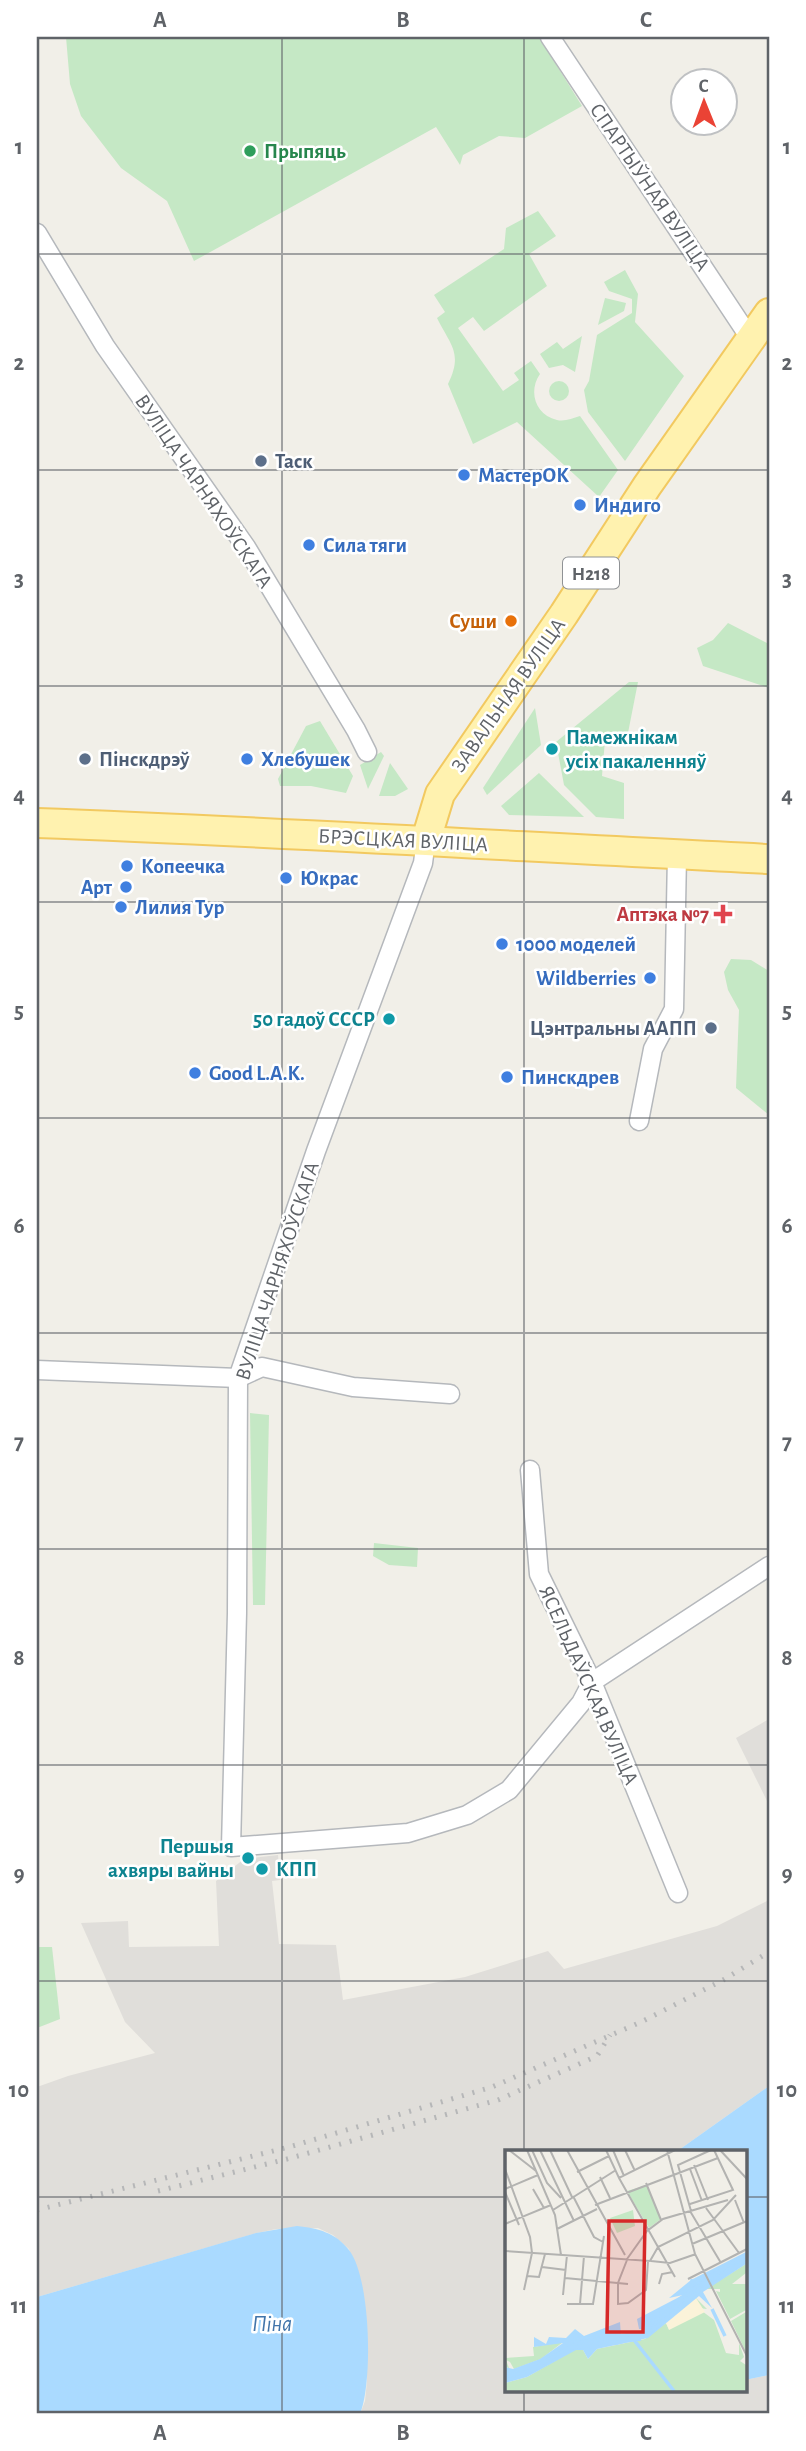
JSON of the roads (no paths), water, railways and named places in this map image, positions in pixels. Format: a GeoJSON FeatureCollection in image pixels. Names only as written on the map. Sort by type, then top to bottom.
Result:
{"type":"FeatureCollection","features":[{"type":"Feature","properties":{"kind":"main road","name":"ЗАВАЛЬНАЯ ВУЛІЦА"},"geometry":{"type":"LineString","coordinates":[[426,840],[440,794],[564,614],[647,486],[769,313]]}},
{"type":"Feature","properties":{"kind":"main road","name":"БРЭСЦКАЯ ВУЛІЦА"},"geometry":{"type":"LineString","coordinates":[[37,822],[769,859]]}},
{"type":"Feature","properties":{"kind":"street","name":"СПАРТЫЎНАЯ ВУЛІЦА"},"geometry":{"type":"LineString","coordinates":[[551,37],[750,338]]}},
{"type":"Feature","properties":{"kind":"street","name":"ВУЛІЦА ЧАРНЯХОЎСКАГА"},"geometry":{"type":"LineString","coordinates":[[37,233],[44,259],[246,547],[356,730],[366,752]]}},
{"type":"Feature","properties":{"kind":"street","name":"ВУЛІЦА ЧАРНЯХОЎСКАГА"},"geometry":{"type":"LineString","coordinates":[[426,840],[423,863],[316,1151],[237,1378],[237,1613],[231,1847],[408,1833],[467,1815],[509,1790],[581,1703],[592,1682]]}},
{"type":"Feature","properties":{"kind":"street"},"geometry":{"type":"LineString","coordinates":[[639,1121],[653,1049],[674,1009],[677,855]]}},
{"type":"Feature","properties":{"kind":"street"},"geometry":{"type":"LineString","coordinates":[[37,1370],[237,1378],[262,1367],[353,1387],[450,1394]]}},
{"type":"Feature","properties":{"kind":"street","name":"ЯСЕЛЬДАЎСКАЯ ВУЛІЦА"},"geometry":{"type":"LineString","coordinates":[[530,1470],[539,1574],[592,1682],[678,1893]]}},
{"type":"Feature","properties":{"kind":"street"},"geometry":{"type":"LineString","coordinates":[[592,1682],[769,1566]]}},
{"type":"Feature","properties":{"kind":"water"},"geometry":{"type":"Polygon","coordinates":[[[769,2086],[769,2375],[746,2380],[746,2150],[679,2150],[769,2086]]]}},
{"type":"Feature","properties":{"kind":"water","name":"Піна"},"geometry":{"type":"Polygon","coordinates":[[[297,2226],[332,2235],[349,2250],[356,2264],[362,2283],[368,2331],[367,2379],[360,2414],[37,2414],[37,2297],[256,2233],[297,2226]]]}},
{"type":"Feature","properties":{"kind":"railway"},"geometry":{"type":"LineString","coordinates":[[37,2210],[289,2147],[492,2087],[641,2022],[723,1980],[769,1952]]}},
{"type":"Feature","properties":{"kind":"railway"},"geometry":{"type":"LineString","coordinates":[[158,2191],[287,2159],[498,2100],[597,2056],[610,2035]]}},
{"type":"Feature","properties":{"kind":"place","name":"Прыпяць"},"geometry":{"type":"Point","coordinates":[250,151]}},
{"type":"Feature","properties":{"kind":"place","name":"Таск"},"geometry":{"type":"Point","coordinates":[261,461]}},
{"type":"Feature","properties":{"kind":"place","name":"МастерОК"},"geometry":{"type":"Point","coordinates":[464,475]}},
{"type":"Feature","properties":{"kind":"place","name":"Индиго"},"geometry":{"type":"Point","coordinates":[580,505]}},
{"type":"Feature","properties":{"kind":"place","name":"Сила тяги"},"geometry":{"type":"Point","coordinates":[309,545]}},
{"type":"Feature","properties":{"kind":"place","name":"Суши"},"geometry":{"type":"Point","coordinates":[511,621]}},
{"type":"Feature","properties":{"kind":"place","name":"Памежнікам усіх пакаленняў"},"geometry":{"type":"Point","coordinates":[552,749]}},
{"type":"Feature","properties":{"kind":"place","name":"Пінскдрэў"},"geometry":{"type":"Point","coordinates":[85,759]}},
{"type":"Feature","properties":{"kind":"place","name":"Хлебушек"},"geometry":{"type":"Point","coordinates":[247,759]}},
{"type":"Feature","properties":{"kind":"place","name":"Копеечка"},"geometry":{"type":"Point","coordinates":[127,866]}},
{"type":"Feature","properties":{"kind":"place","name":"Юкрас"},"geometry":{"type":"Point","coordinates":[286,878]}},
{"type":"Feature","properties":{"kind":"place","name":"Арт"},"geometry":{"type":"Point","coordinates":[126,887]}},
{"type":"Feature","properties":{"kind":"place","name":"Лилия Тур"},"geometry":{"type":"Point","coordinates":[121,907]}},
{"type":"Feature","properties":{"kind":"place","name":"Аптэка №7"},"geometry":{"type":"Point","coordinates":[723,914]}},
{"type":"Feature","properties":{"kind":"place","name":"1000 моделей"},"geometry":{"type":"Point","coordinates":[502,944]}},
{"type":"Feature","properties":{"kind":"place","name":"Wildberries"},"geometry":{"type":"Point","coordinates":[650,978]}},
{"type":"Feature","properties":{"kind":"place","name":"50 гадоў СССР"},"geometry":{"type":"Point","coordinates":[389,1019]}},
{"type":"Feature","properties":{"kind":"place","name":"Цэнтральны ААПП"},"geometry":{"type":"Point","coordinates":[711,1028]}},
{"type":"Feature","properties":{"kind":"place","name":"Good L.A.K."},"geometry":{"type":"Point","coordinates":[195,1073]}},
{"type":"Feature","properties":{"kind":"place","name":"Пинскдрев"},"geometry":{"type":"Point","coordinates":[507,1077]}},
{"type":"Feature","properties":{"kind":"place","name":"Першыя ахвяры вайны"},"geometry":{"type":"Point","coordinates":[248,1858]}},
{"type":"Feature","properties":{"kind":"place","name":"КПП"},"geometry":{"type":"Point","coordinates":[262,1869]}}]}
